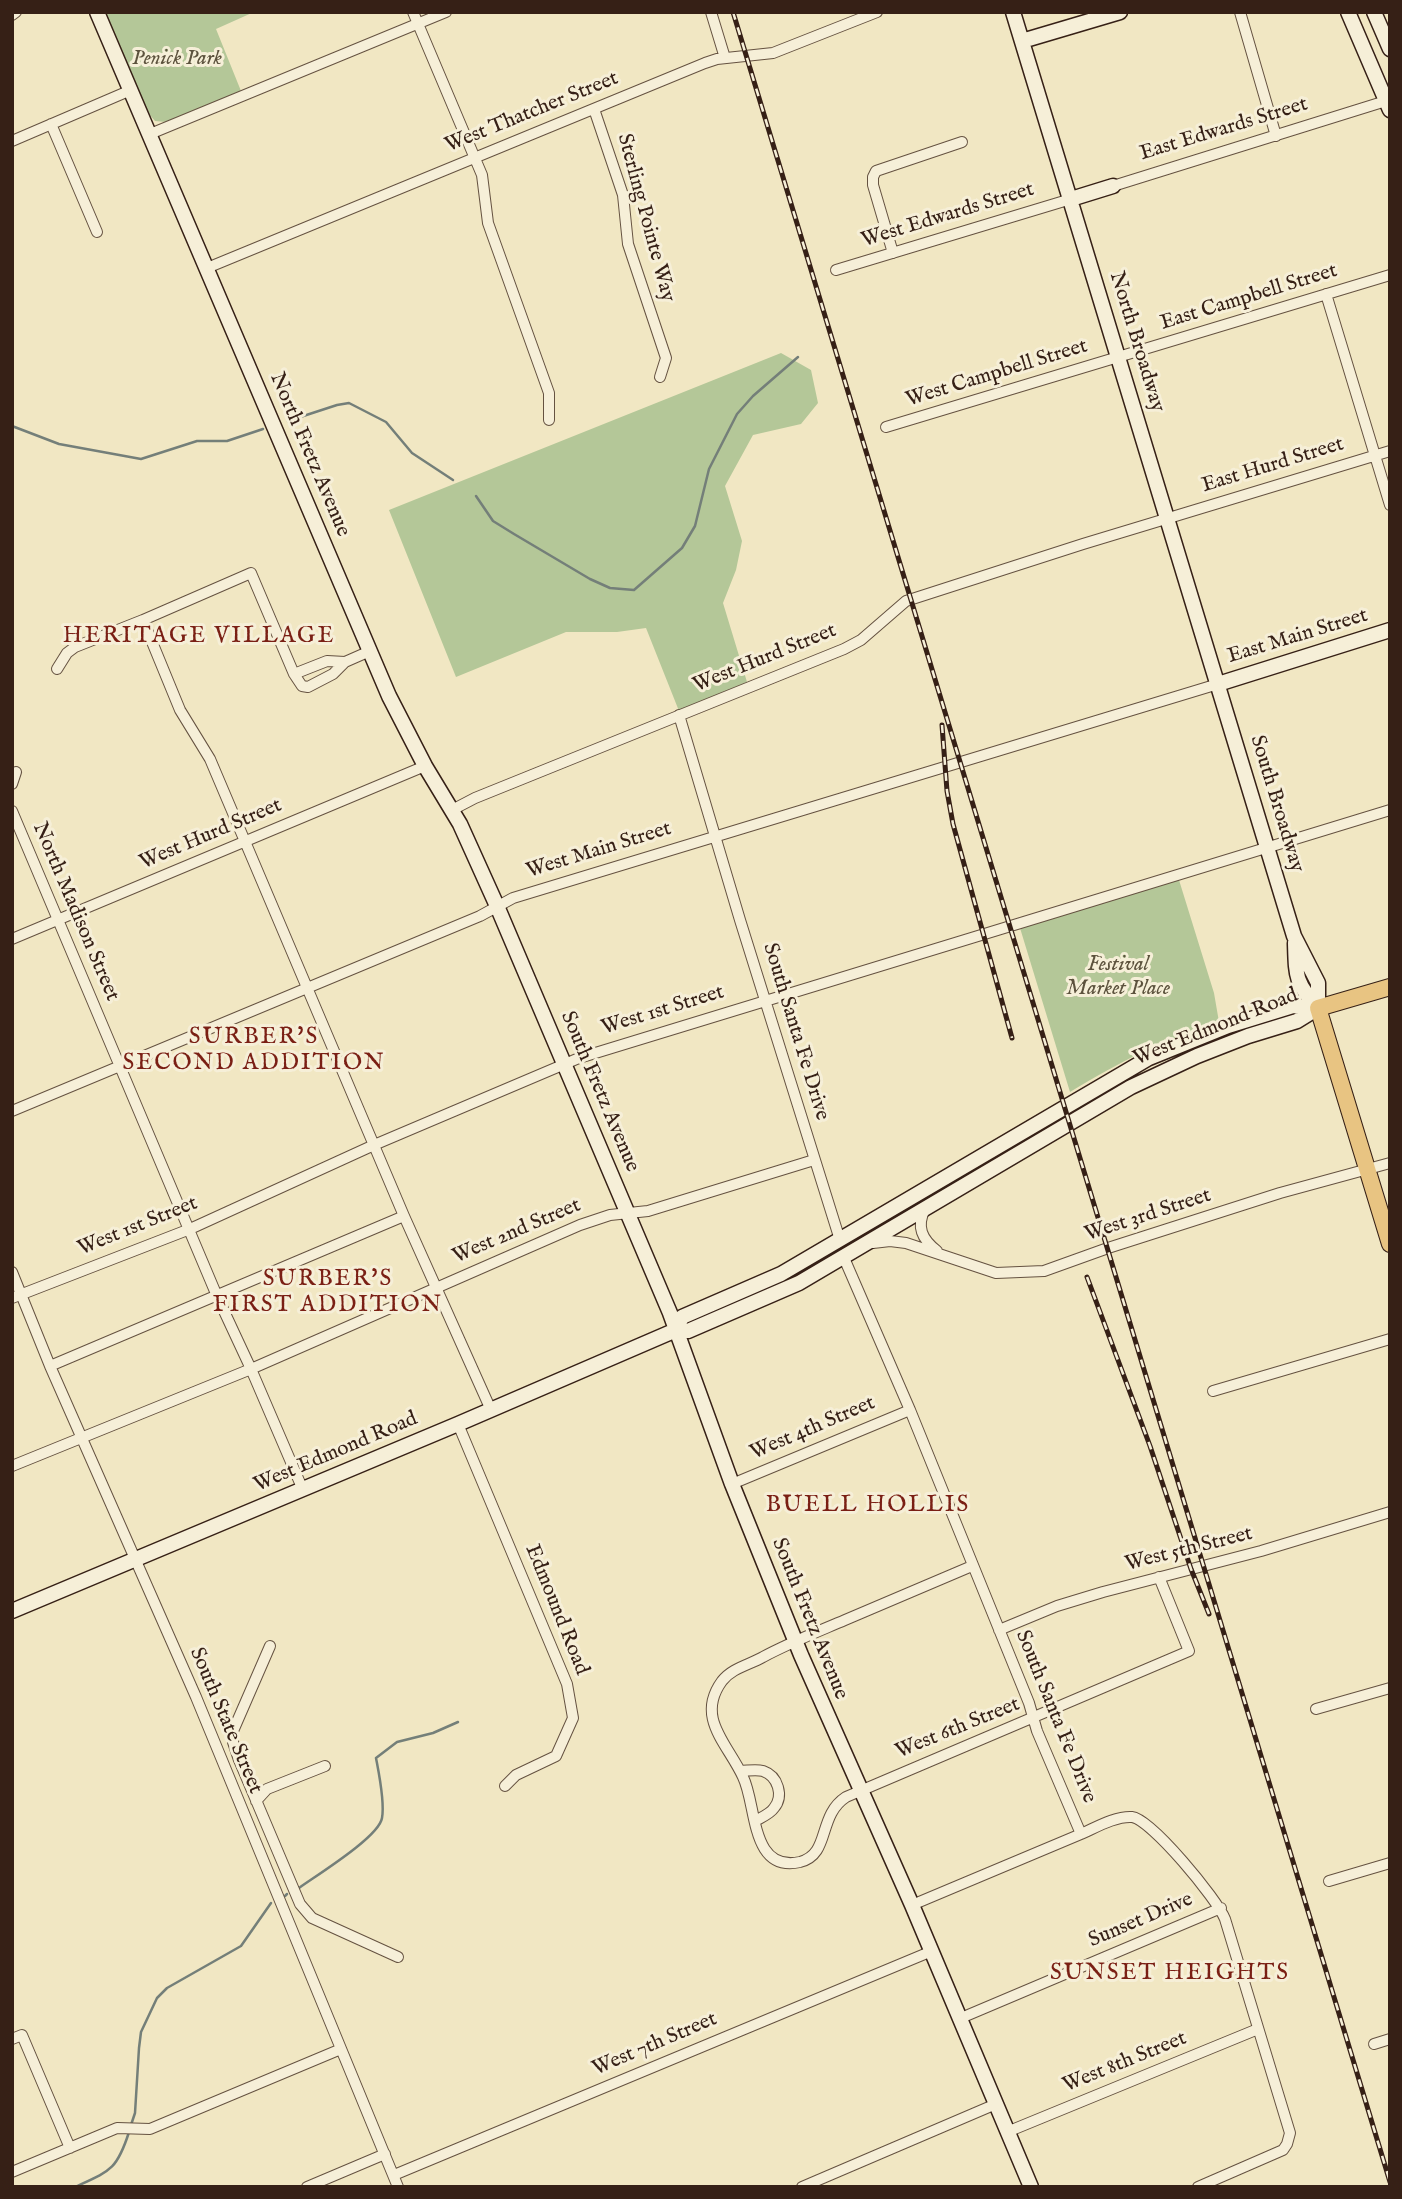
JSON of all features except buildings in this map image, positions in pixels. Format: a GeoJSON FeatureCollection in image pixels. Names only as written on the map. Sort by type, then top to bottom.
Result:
{"type":"FeatureCollection","features":[{"type":"Feature","properties":{"kind":"main road","name":"North Fretz Avenue"},"geometry":{"type":"LineString","coordinates":[[97,12],[389,696],[425,766],[466,834],[497,906]]}},
{"type":"Feature","properties":{"kind":"main road","name":"North Broadway"},"geometry":{"type":"LineString","coordinates":[[1013,12],[1219,684]]}},
{"type":"Feature","properties":{"kind":"main road"},"geometry":{"type":"LineString","coordinates":[[1348,12],[1389,104]]}},
{"type":"Feature","properties":{"kind":"main road"},"geometry":{"type":"LineString","coordinates":[[1374,12],[1390,49]]}},
{"type":"Feature","properties":{"kind":"main road"},"geometry":{"type":"LineString","coordinates":[[1022,41],[1112,13]]}},
{"type":"Feature","properties":{"kind":"main road","name":"East Edwards Street"},"geometry":{"type":"LineString","coordinates":[[1071,199],[1114,186]]}},
{"type":"Feature","properties":{"kind":"main road","name":"East Main Street"},"geometry":{"type":"LineString","coordinates":[[1219,684],[1390,630]]}},
{"type":"Feature","properties":{"kind":"main road","name":"South Broadway"},"geometry":{"type":"LineString","coordinates":[[1219,684],[1294,936],[1318,983],[1318,1008],[1390,1244]]}},
{"type":"Feature","properties":{"kind":"main road","name":"South Fretz Avenue"},"geometry":{"type":"LineString","coordinates":[[497,906],[676,1330],[732,1484],[796,1641],[961,2018],[1031,2187]]}},
{"type":"Feature","properties":{"kind":"main road"},"geometry":{"type":"LineString","coordinates":[[1318,1008],[1390,986]]}},
{"type":"Feature","properties":{"kind":"main road","name":"West Edmond Road"},"geometry":{"type":"LineString","coordinates":[[676,1330],[682,1317],[781,1274],[1149,1058],[1228,1026],[1293,1006],[1318,1008]]}},
{"type":"Feature","properties":{"kind":"main road","name":"West Edmond Road"},"geometry":{"type":"LineString","coordinates":[[12,1611],[676,1330],[688,1331],[799,1283],[1131,1087],[1197,1056],[1297,1021],[1318,1008]]}},
{"type":"Feature","properties":{"kind":"street"},"geometry":{"type":"LineString","coordinates":[[413,12],[485,184],[488,223],[549,393],[549,420]]}},
{"type":"Feature","properties":{"kind":"street"},"geometry":{"type":"LineString","coordinates":[[150,134],[446,12]]}},
{"type":"Feature","properties":{"kind":"street"},"geometry":{"type":"LineString","coordinates":[[711,12],[725,58]]}},
{"type":"Feature","properties":{"kind":"street","name":"West Thatcher Street"},"geometry":{"type":"LineString","coordinates":[[207,268],[705,63],[774,53],[877,12]]}},
{"type":"Feature","properties":{"kind":"street"},"geometry":{"type":"LineString","coordinates":[[1240,12],[1276,136]]}},
{"type":"Feature","properties":{"kind":"street"},"geometry":{"type":"LineString","coordinates":[[12,141],[131,90]]}},
{"type":"Feature","properties":{"kind":"street","name":"East Edwards Street"},"geometry":{"type":"LineString","coordinates":[[1114,186],[1389,104]]}},
{"type":"Feature","properties":{"kind":"street","name":"Sterling Pointe Way"},"geometry":{"type":"LineString","coordinates":[[594,109],[623,195],[628,244],[666,358],[660,377]]}},
{"type":"Feature","properties":{"kind":"street"},"geometry":{"type":"LineString","coordinates":[[51,124],[96,232]]}},
{"type":"Feature","properties":{"kind":"street"},"geometry":{"type":"LineString","coordinates":[[893,253],[873,186],[876,171],[962,142]]}},
{"type":"Feature","properties":{"kind":"street","name":"West Edwards Street"},"geometry":{"type":"LineString","coordinates":[[836,270],[1071,199]]}},
{"type":"Feature","properties":{"kind":"street","name":"East Campbell Street"},"geometry":{"type":"LineString","coordinates":[[1119,358],[1390,275]]}},
{"type":"Feature","properties":{"kind":"street"},"geometry":{"type":"LineString","coordinates":[[1326,294],[1390,505]]}},
{"type":"Feature","properties":{"kind":"street","name":"West Campbell Street"},"geometry":{"type":"LineString","coordinates":[[886,427],[1119,358]]}},
{"type":"Feature","properties":{"kind":"street","name":"East Hurd Street"},"geometry":{"type":"LineString","coordinates":[[1168,518],[1390,451]]}},
{"type":"Feature","properties":{"kind":"street","name":"West Hurd Street"},"geometry":{"type":"LineString","coordinates":[[452,810],[475,798],[844,649],[861,640],[906,601],[1168,518]]}},
{"type":"Feature","properties":{"kind":"street"},"geometry":{"type":"LineString","coordinates":[[57,669],[67,653],[75,647],[251,573],[299,684],[307,687],[333,674],[345,662],[370,651]]}},
{"type":"Feature","properties":{"kind":"street"},"geometry":{"type":"LineString","coordinates":[[142,620],[180,710],[210,759],[404,1216],[491,1410]]}},
{"type":"Feature","properties":{"kind":"street"},"geometry":{"type":"LineString","coordinates":[[294,674],[327,661],[345,662]]}},
{"type":"Feature","properties":{"kind":"street","name":"West Main Street"},"geometry":{"type":"LineString","coordinates":[[12,1111],[480,916],[513,898],[1219,684]]}},
{"type":"Feature","properties":{"kind":"street","name":"South Santa Fe Drive"},"geometry":{"type":"LineString","coordinates":[[679,715],[839,1240]]}},
{"type":"Feature","properties":{"kind":"street","name":"West Hurd Street"},"geometry":{"type":"LineString","coordinates":[[12,939],[425,766]]}},
{"type":"Feature","properties":{"kind":"street"},"geometry":{"type":"LineString","coordinates":[[12,784],[16,772]]}},
{"type":"Feature","properties":{"kind":"street","name":"West 1st Street"},"geometry":{"type":"LineString","coordinates":[[17,1296],[190,1228],[374,1145],[579,1058],[1390,810]]}},
{"type":"Feature","properties":{"kind":"street","name":"North Madison Street"},"geometry":{"type":"LineString","coordinates":[[12,811],[217,1296],[303,1490]]}},
{"type":"Feature","properties":{"kind":"street","name":"West 2nd Street"},"geometry":{"type":"LineString","coordinates":[[12,1466],[251,1369],[580,1225],[610,1215],[648,1211],[814,1160]]}},
{"type":"Feature","properties":{"kind":"street","name":"West 3rd Street"},"geometry":{"type":"LineString","coordinates":[[862,1247],[891,1241],[906,1243],[996,1273],[1044,1271],[1280,1193],[1390,1163]]}},
{"type":"Feature","properties":{"kind":"street"},"geometry":{"type":"LineString","coordinates":[[925,1209],[919,1228],[929,1245],[940,1254]]}},
{"type":"Feature","properties":{"kind":"street"},"geometry":{"type":"LineString","coordinates":[[50,1366],[404,1216]]}},
{"type":"Feature","properties":{"kind":"street","name":"South Santa Fe Drive"},"geometry":{"type":"LineString","coordinates":[[844,1258],[909,1410],[1081,1834],[1123,1818],[1140,1820],[1154,1831],[1221,1908],[1290,2133],[1283,2150],[1198,2187]]}},
{"type":"Feature","properties":{"kind":"street","name":"South State Street"},"geometry":{"type":"LineString","coordinates":[[12,1272],[17,1296],[82,1437],[267,1867],[398,2187]]}},
{"type":"Feature","properties":{"kind":"street"},"geometry":{"type":"LineString","coordinates":[[1213,1391],[1390,1339]]}},
{"type":"Feature","properties":{"kind":"street","name":"West 4th Street"},"geometry":{"type":"LineString","coordinates":[[732,1484],[909,1410]]}},
{"type":"Feature","properties":{"kind":"street","name":"Edmound Road"},"geometry":{"type":"LineString","coordinates":[[458,1424],[567,1684],[572,1703],[573,1718],[556,1756],[516,1775],[505,1786]]}},
{"type":"Feature","properties":{"kind":"street","name":"West 5th Street"},"geometry":{"type":"LineString","coordinates":[[999,1630],[1057,1606],[1261,1551],[1390,1512]]}},
{"type":"Feature","properties":{"kind":"street"},"geometry":{"type":"LineString","coordinates":[[740,1772],[763,1771],[775,1780],[778,1786],[778,1801],[774,1810],[755,1821],[751,1800],[740,1772],[713,1726],[711,1715],[716,1692],[732,1671],[972,1566]]}},
{"type":"Feature","properties":{"kind":"street","name":"West 6th Street"},"geometry":{"type":"LineString","coordinates":[[755,1821],[759,1842],[771,1856],[787,1863],[802,1861],[813,1855],[821,1845],[828,1817],[836,1803],[860,1790],[1189,1651],[1158,1577]]}},
{"type":"Feature","properties":{"kind":"street"},"geometry":{"type":"LineString","coordinates":[[270,1646],[233,1731],[233,1742],[239,1760],[300,1903],[312,1918],[398,1957]]}},
{"type":"Feature","properties":{"kind":"street"},"geometry":{"type":"LineString","coordinates":[[1316,1709],[1390,1688]]}},
{"type":"Feature","properties":{"kind":"street"},"geometry":{"type":"LineString","coordinates":[[256,1801],[267,1789],[324,1766]]}},
{"type":"Feature","properties":{"kind":"street"},"geometry":{"type":"LineString","coordinates":[[912,1905],[1081,1834]]}},
{"type":"Feature","properties":{"kind":"street"},"geometry":{"type":"LineString","coordinates":[[267,1867],[281,1859]]}},
{"type":"Feature","properties":{"kind":"street"},"geometry":{"type":"LineString","coordinates":[[1329,1881],[1390,1863]]}},
{"type":"Feature","properties":{"kind":"street","name":"Sunset Drive"},"geometry":{"type":"LineString","coordinates":[[961,2018],[1221,1908]]}},
{"type":"Feature","properties":{"kind":"street","name":"West 7th Street"},"geometry":{"type":"LineString","coordinates":[[394,2175],[932,1951]]}},
{"type":"Feature","properties":{"kind":"street","name":"West 8th Street"},"geometry":{"type":"LineString","coordinates":[[1007,2132],[1258,2029]]}},
{"type":"Feature","properties":{"kind":"street"},"geometry":{"type":"LineString","coordinates":[[12,2039],[22,2035],[70,2148]]}},
{"type":"Feature","properties":{"kind":"street"},"geometry":{"type":"LineString","coordinates":[[1374,2044],[1390,2039]]}},
{"type":"Feature","properties":{"kind":"street"},"geometry":{"type":"LineString","coordinates":[[12,2172],[117,2128],[150,2129],[341,2049]]}},
{"type":"Feature","properties":{"kind":"street"},"geometry":{"type":"LineString","coordinates":[[802,2187],[996,2104]]}},
{"type":"Feature","properties":{"kind":"street"},"geometry":{"type":"LineString","coordinates":[[307,2187],[385,2154]]}},
{"type":"Feature","properties":{"kind":"green space","name":"Penick Park"},"geometry":{"type":"Polygon","coordinates":[[[105,12],[254,12],[216,29],[241,91],[166,122],[155,121],[149,114],[105,12]]]}},
{"type":"Feature","properties":{"kind":"green space"},"geometry":{"type":"Polygon","coordinates":[[[781,353],[811,370],[818,403],[801,424],[753,435],[725,486],[742,541],[736,570],[723,603],[747,682],[679,711],[646,628],[617,632],[566,632],[456,677],[389,510],[781,353]]]}},
{"type":"Feature","properties":{"kind":"green space","name":"Festival Market Place"},"geometry":{"type":"Polygon","coordinates":[[[1179,880],[1214,993],[1219,1022],[1142,1052],[1070,1092],[1020,928],[1179,880]]]}},
{"type":"Feature","properties":{"kind":"waterway"},"geometry":{"type":"LineString","coordinates":[[476,496],[493,521],[514,534],[590,579],[610,588],[634,590],[682,548],[695,526],[709,469],[737,414],[753,396],[798,357]]}},
{"type":"Feature","properties":{"kind":"waterway"},"geometry":{"type":"LineString","coordinates":[[288,421],[349,403],[386,422],[412,453],[453,480]]}},
{"type":"Feature","properties":{"kind":"waterway"},"geometry":{"type":"LineString","coordinates":[[12,426],[59,444],[141,459],[197,441],[227,441],[263,429]]}},
{"type":"Feature","properties":{"kind":"waterway"},"geometry":{"type":"LineString","coordinates":[[299,1888],[359,1845],[378,1826],[382,1818],[383,1804],[376,1758],[397,1742],[433,1733],[458,1722]]}},
{"type":"Feature","properties":{"kind":"waterway"},"geometry":{"type":"LineString","coordinates":[[131,2125],[135,2113],[141,2032],[157,1998],[167,1988],[241,1946],[271,1903]]}},
{"type":"Feature","properties":{"kind":"waterway"},"geometry":{"type":"LineString","coordinates":[[75,2187],[111,2168],[129,2132]]}},
{"type":"Feature","properties":{"kind":"railway"},"geometry":{"type":"LineString","coordinates":[[733,12],[1390,2182]]}},
{"type":"Feature","properties":{"kind":"railway"},"geometry":{"type":"LineString","coordinates":[[942,725],[947,791],[953,824],[1012,1038]]}},
{"type":"Feature","properties":{"kind":"railway"},"geometry":{"type":"LineString","coordinates":[[1087,1277],[1209,1614]]}},
{"type":"Feature","properties":{"kind":"district","name":"HERITAGE VILLAGE"},"geometry":{"type":"Point","coordinates":[199,637]}},
{"type":"Feature","properties":{"kind":"district","name":"SURBER'S SECOND ADDITION"},"geometry":{"type":"Point","coordinates":[254,1051]}},
{"type":"Feature","properties":{"kind":"district","name":"SURBER'S FIRST ADDITION"},"geometry":{"type":"Point","coordinates":[328,1293]}},
{"type":"Feature","properties":{"kind":"district","name":"BUELL HOLLIS"},"geometry":{"type":"Point","coordinates":[868,1506]}},
{"type":"Feature","properties":{"kind":"district","name":"SUNSET HEIGHTS"},"geometry":{"type":"Point","coordinates":[1170,1974]}}]}
